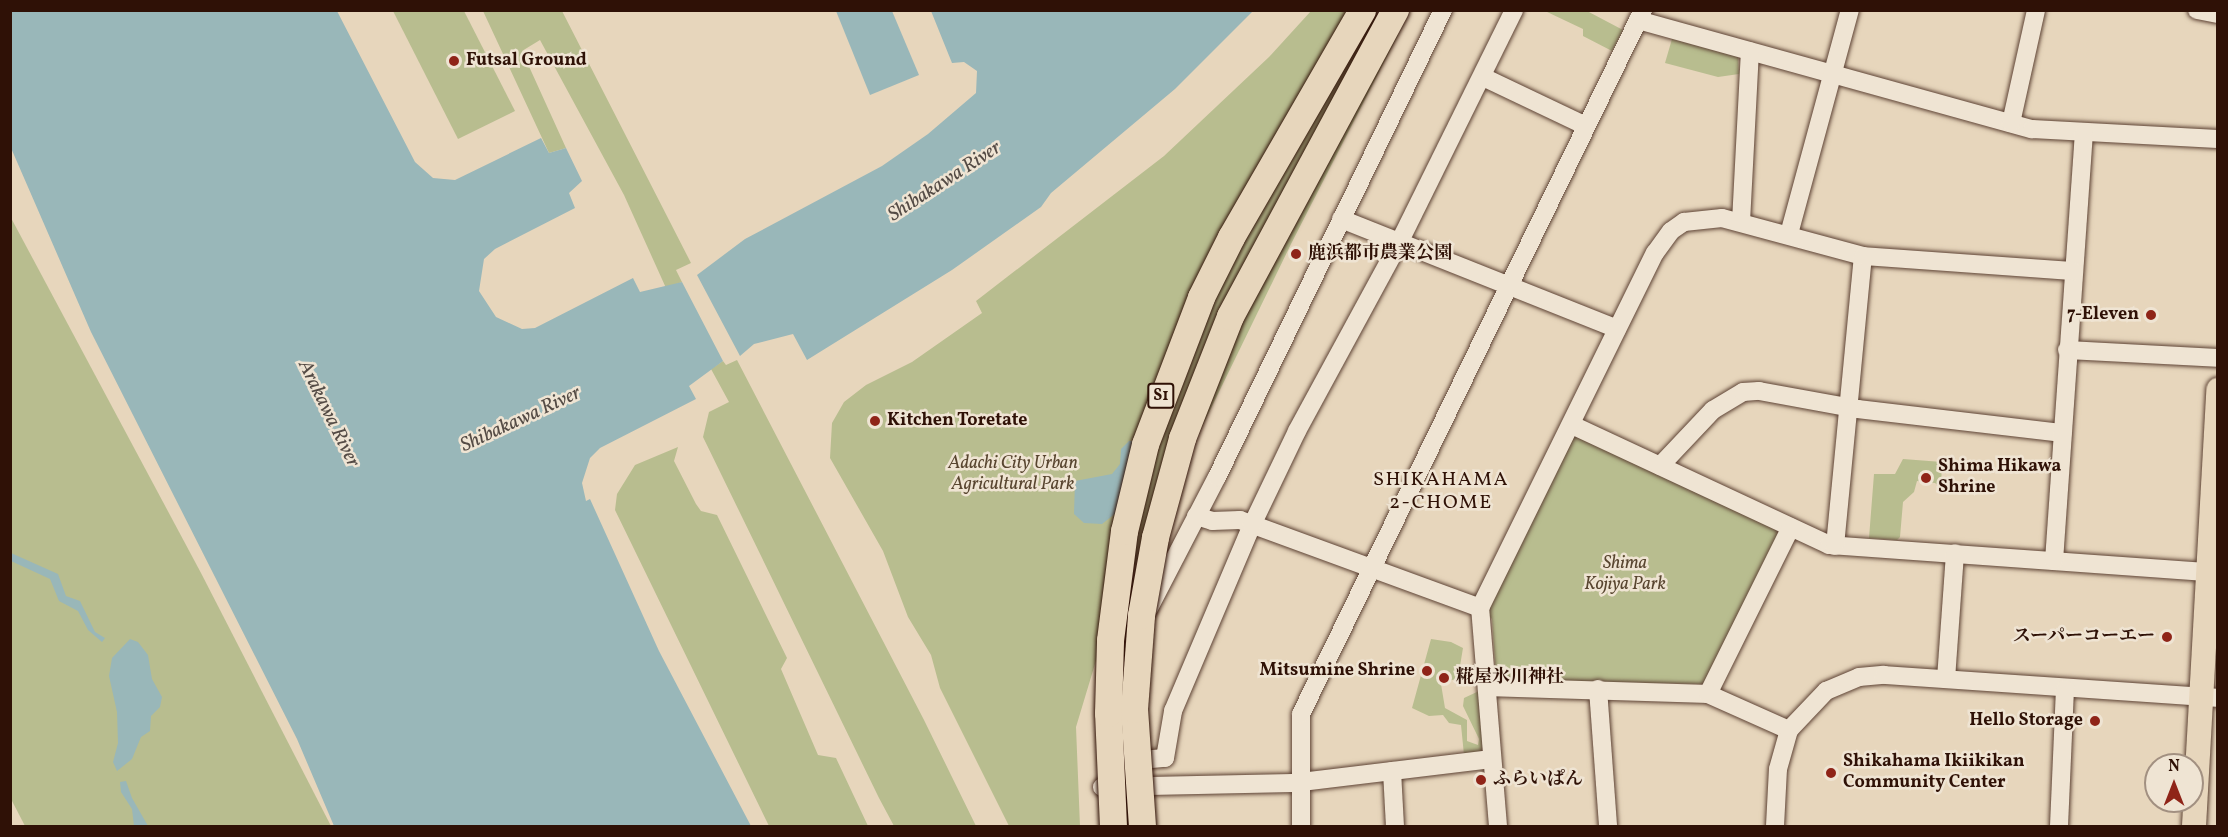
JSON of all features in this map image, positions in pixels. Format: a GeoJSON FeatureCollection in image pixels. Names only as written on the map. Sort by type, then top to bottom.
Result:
{"type":"FeatureCollection","features":[{"type":"Feature","properties":{"kind":"highway","name":"S1"},"geometry":{"type":"LineString","coordinates":[[1113,826],[1108,713],[1110,640],[1124,531],[1145,444],[1167,378],[1206,287],[1362,10]]}},
{"type":"Feature","properties":{"kind":"highway"},"geometry":{"type":"LineString","coordinates":[[1126,826],[1120,667],[1135,539],[1155,459],[1214,303],[1252,227],[1373,10]]}},
{"type":"Feature","properties":{"kind":"highway","name":"S1"},"geometry":{"type":"LineString","coordinates":[[1142,826],[1134,709],[1141,615],[1155,537],[1182,438],[1230,316],[1395,10]]}},
{"type":"Feature","properties":{"kind":"main road"},"geometry":{"type":"LineString","coordinates":[[2194,826],[2209,697],[2217,390]]}},
{"type":"Feature","properties":{"kind":"street"},"geometry":{"type":"LineString","coordinates":[[1106,826],[1102,787],[1114,691],[1131,636],[1154,600],[1196,516],[1443,10]]}},
{"type":"Feature","properties":{"kind":"street"},"geometry":{"type":"LineString","coordinates":[[1141,760],[1164,758],[1168,750],[1173,711],[1252,525],[1298,431],[1399,243],[1483,77],[1514,10]]}},
{"type":"Feature","properties":{"kind":"street"},"geometry":{"type":"LineString","coordinates":[[1788,234],[1850,10]]}},
{"type":"Feature","properties":{"kind":"street"},"geometry":{"type":"LineString","coordinates":[[2011,123],[2036,10]]}},
{"type":"Feature","properties":{"kind":"street"},"geometry":{"type":"LineString","coordinates":[[2197,10],[2217,14]]}},
{"type":"Feature","properties":{"kind":"street"},"geometry":{"type":"LineString","coordinates":[[1301,826],[1301,714],[1641,15],[1750,51],[2032,129],[2217,139]]}},
{"type":"Feature","properties":{"kind":"street"},"geometry":{"type":"LineString","coordinates":[[1741,222],[1750,51]]}},
{"type":"Feature","properties":{"kind":"street"},"geometry":{"type":"LineString","coordinates":[[1483,77],[1586,126]]}},
{"type":"Feature","properties":{"kind":"street"},"geometry":{"type":"LineString","coordinates":[[2055,561],[2067,350],[2084,132]]}},
{"type":"Feature","properties":{"kind":"street"},"geometry":{"type":"LineString","coordinates":[[1498,826],[1480,608],[1655,253],[1671,231],[1684,222],[1704,218],[1741,222],[1863,256],[2073,271]]}},
{"type":"Feature","properties":{"kind":"street"},"geometry":{"type":"LineString","coordinates":[[1341,219],[1617,329]]}},
{"type":"Feature","properties":{"kind":"street"},"geometry":{"type":"LineString","coordinates":[[1835,546],[1863,256]]}},
{"type":"Feature","properties":{"kind":"street"},"geometry":{"type":"LineString","coordinates":[[2067,350],[2217,358]]}},
{"type":"Feature","properties":{"kind":"street"},"geometry":{"type":"LineString","coordinates":[[1660,466],[1713,410],[1743,392],[1759,391],[1848,407],[2063,433]]}},
{"type":"Feature","properties":{"kind":"street"},"geometry":{"type":"LineString","coordinates":[[1572,425],[1835,546],[2213,573]]}},
{"type":"Feature","properties":{"kind":"street"},"geometry":{"type":"LineString","coordinates":[[1196,516],[1252,525],[1480,608]]}},
{"type":"Feature","properties":{"kind":"street"},"geometry":{"type":"LineString","coordinates":[[1708,694],[1791,527]]}},
{"type":"Feature","properties":{"kind":"street"},"geometry":{"type":"LineString","coordinates":[[1946,679],[1956,553]]}},
{"type":"Feature","properties":{"kind":"street"},"geometry":{"type":"LineString","coordinates":[[1148,826],[1141,760],[1140,669],[1154,600]]}},
{"type":"Feature","properties":{"kind":"street"},"geometry":{"type":"LineString","coordinates":[[1775,826],[1778,769],[1788,730],[1813,701],[1841,683],[1884,675],[2209,697]]}},
{"type":"Feature","properties":{"kind":"street"},"geometry":{"type":"LineString","coordinates":[[1487,687],[1598,688],[1708,694],[1788,730]]}},
{"type":"Feature","properties":{"kind":"street"},"geometry":{"type":"LineString","coordinates":[[1598,688],[1608,826]]}},
{"type":"Feature","properties":{"kind":"street"},"geometry":{"type":"LineString","coordinates":[[2059,826],[2065,689]]}},
{"type":"Feature","properties":{"kind":"street"},"geometry":{"type":"LineString","coordinates":[[1102,787],[1301,782],[1492,759]]}},
{"type":"Feature","properties":{"kind":"street"},"geometry":{"type":"LineString","coordinates":[[1392,771],[1395,826]]}},
{"type":"Feature","properties":{"kind":"green space","name":"Futsal Ground"},"geometry":{"type":"Polygon","coordinates":[[[393,11],[464,11],[515,111],[458,139],[393,11]]]}},
{"type":"Feature","properties":{"kind":"green space"},"geometry":{"type":"Polygon","coordinates":[[[483,11],[562,11],[691,263],[676,270],[682,282],[666,288],[624,195],[540,40],[522,51],[566,148],[549,153],[483,11]]]}},
{"type":"Feature","properties":{"kind":"green space","name":"Adachi City Urban Agricultural Park"},"geometry":{"type":"Polygon","coordinates":[[[1311,11],[1349,11],[1398,35],[1291,244],[1125,585],[1098,654],[1076,727],[1080,826],[1009,826],[940,688],[931,655],[908,617],[883,551],[830,458],[832,423],[844,402],[866,385],[912,362],[982,313],[976,301],[1164,156],[1269,57],[1311,11]]]}},
{"type":"Feature","properties":{"kind":"green space"},"geometry":{"type":"Polygon","coordinates":[[[1545,11],[1587,11],[1623,30],[1612,51],[1583,36],[1583,29],[1545,11]]]}},
{"type":"Feature","properties":{"kind":"green space"},"geometry":{"type":"Polygon","coordinates":[[[1672,39],[1738,57],[1739,74],[1718,77],[1665,63],[1672,39]]]}},
{"type":"Feature","properties":{"kind":"green space"},"geometry":{"type":"Polygon","coordinates":[[[10,216],[201,573],[331,826],[25,826],[11,799],[10,216]]]}},
{"type":"Feature","properties":{"kind":"green space"},"geometry":{"type":"Polygon","coordinates":[[[737,360],[924,720],[976,826],[894,826],[879,798],[703,437],[709,412],[729,402],[711,369],[723,361],[726,365],[737,360]]]}},
{"type":"Feature","properties":{"kind":"green space","name":"Shima Kojiya Park"},"geometry":{"type":"Polygon","coordinates":[[[1579,435],[1776,528],[1782,536],[1705,684],[1499,680],[1496,676],[1492,619],[1487,614],[1489,604],[1570,438],[1579,435]]]}},
{"type":"Feature","properties":{"kind":"green space"},"geometry":{"type":"Polygon","coordinates":[[[678,447],[674,461],[696,504],[701,511],[717,515],[787,658],[781,669],[818,755],[836,758],[868,826],[769,826],[615,510],[617,494],[635,465],[678,447]]]}},
{"type":"Feature","properties":{"kind":"green space"},"geometry":{"type":"Polygon","coordinates":[[[1903,459],[1942,462],[1941,488],[1935,483],[1917,481],[1914,492],[1903,502],[1900,537],[1897,540],[1869,538],[1874,474],[1895,474],[1903,459]]]}},
{"type":"Feature","properties":{"kind":"green space"},"geometry":{"type":"Polygon","coordinates":[[[1431,639],[1451,642],[1463,648],[1458,678],[1441,684],[1445,708],[1467,720],[1467,741],[1478,745],[1479,739],[1463,706],[1464,698],[1479,691],[1485,751],[1464,755],[1461,725],[1449,723],[1443,715],[1429,716],[1412,708],[1431,639]]]}},
{"type":"Feature","properties":{"kind":"water"},"geometry":{"type":"Polygon","coordinates":[[[10,11],[337,11],[415,162],[433,178],[455,180],[541,138],[549,153],[566,148],[582,181],[569,193],[575,208],[495,249],[484,259],[479,291],[496,317],[522,329],[535,328],[633,278],[640,292],[682,282],[723,361],[689,386],[696,399],[600,448],[590,458],[582,483],[586,501],[590,499],[659,651],[751,826],[334,826],[297,739],[91,332],[11,148],[10,11]]]}},
{"type":"Feature","properties":{"kind":"water"},"geometry":{"type":"Polygon","coordinates":[[[836,11],[892,11],[919,75],[870,95],[836,11]]]}},
{"type":"Feature","properties":{"kind":"water","name":"Shibakawa River"},"geometry":{"type":"Polygon","coordinates":[[[931,11],[1253,11],[1175,89],[1051,193],[1041,207],[952,270],[807,360],[793,334],[754,344],[740,356],[697,275],[745,239],[882,166],[928,134],[976,93],[977,71],[964,62],[952,63],[931,11]]]}},
{"type":"Feature","properties":{"kind":"water"},"geometry":{"type":"Polygon","coordinates":[[[1129,441],[1134,441],[1116,513],[1102,524],[1084,523],[1074,514],[1075,481],[1112,474],[1120,464],[1121,449],[1129,441]]]}},
{"type":"Feature","properties":{"kind":"water"},"geometry":{"type":"Polygon","coordinates":[[[11,553],[58,574],[66,596],[80,601],[95,632],[105,638],[102,642],[88,630],[78,611],[59,601],[50,579],[11,561],[11,553]]]}},
{"type":"Feature","properties":{"kind":"water"},"geometry":{"type":"Polygon","coordinates":[[[130,639],[138,642],[148,655],[152,679],[162,697],[160,707],[151,716],[150,731],[141,737],[132,759],[117,771],[113,762],[118,743],[117,712],[109,676],[112,658],[130,639]]]}},
{"type":"Feature","properties":{"kind":"water"},"geometry":{"type":"Polygon","coordinates":[[[126,781],[132,798],[148,826],[134,826],[132,809],[121,792],[120,782],[126,781]]]}},
{"type":"Feature","properties":{"kind":"place","name":"Futsal Ground"},"geometry":{"type":"Point","coordinates":[454,61]}},
{"type":"Feature","properties":{"kind":"place","name":"鹿浜都市農業公園"},"geometry":{"type":"Point","coordinates":[1296,254]}},
{"type":"Feature","properties":{"kind":"place","name":"7-Eleven"},"geometry":{"type":"Point","coordinates":[2151,315]}},
{"type":"Feature","properties":{"kind":"place","name":"Kitchen Toretate"},"geometry":{"type":"Point","coordinates":[875,421]}},
{"type":"Feature","properties":{"kind":"place","name":"Shima Hikawa Shrine"},"geometry":{"type":"Point","coordinates":[1926,478]}},
{"type":"Feature","properties":{"kind":"place","name":"スーパーコーエー"},"geometry":{"type":"Point","coordinates":[2167,637]}},
{"type":"Feature","properties":{"kind":"place","name":"Mitsumine Shrine"},"geometry":{"type":"Point","coordinates":[1427,671]}},
{"type":"Feature","properties":{"kind":"place","name":"糀屋氷川神社"},"geometry":{"type":"Point","coordinates":[1444,678]}},
{"type":"Feature","properties":{"kind":"place","name":"Hello Storage"},"geometry":{"type":"Point","coordinates":[2095,721]}},
{"type":"Feature","properties":{"kind":"place","name":"Shikahama Ikiikikan Community Center"},"geometry":{"type":"Point","coordinates":[1831,773]}},
{"type":"Feature","properties":{"kind":"place","name":"ふらいぱん"},"geometry":{"type":"Point","coordinates":[1481,780]}},
{"type":"Feature","properties":{"kind":"district","name":"SHIKAHAMA 2-CHOME"},"geometry":{"type":"Point","coordinates":[1441,492]}},
{"type":"Feature","properties":{"kind":"water label","name":"Arakawa River"},"geometry":{"type":"Point","coordinates":[328,414]}}]}
